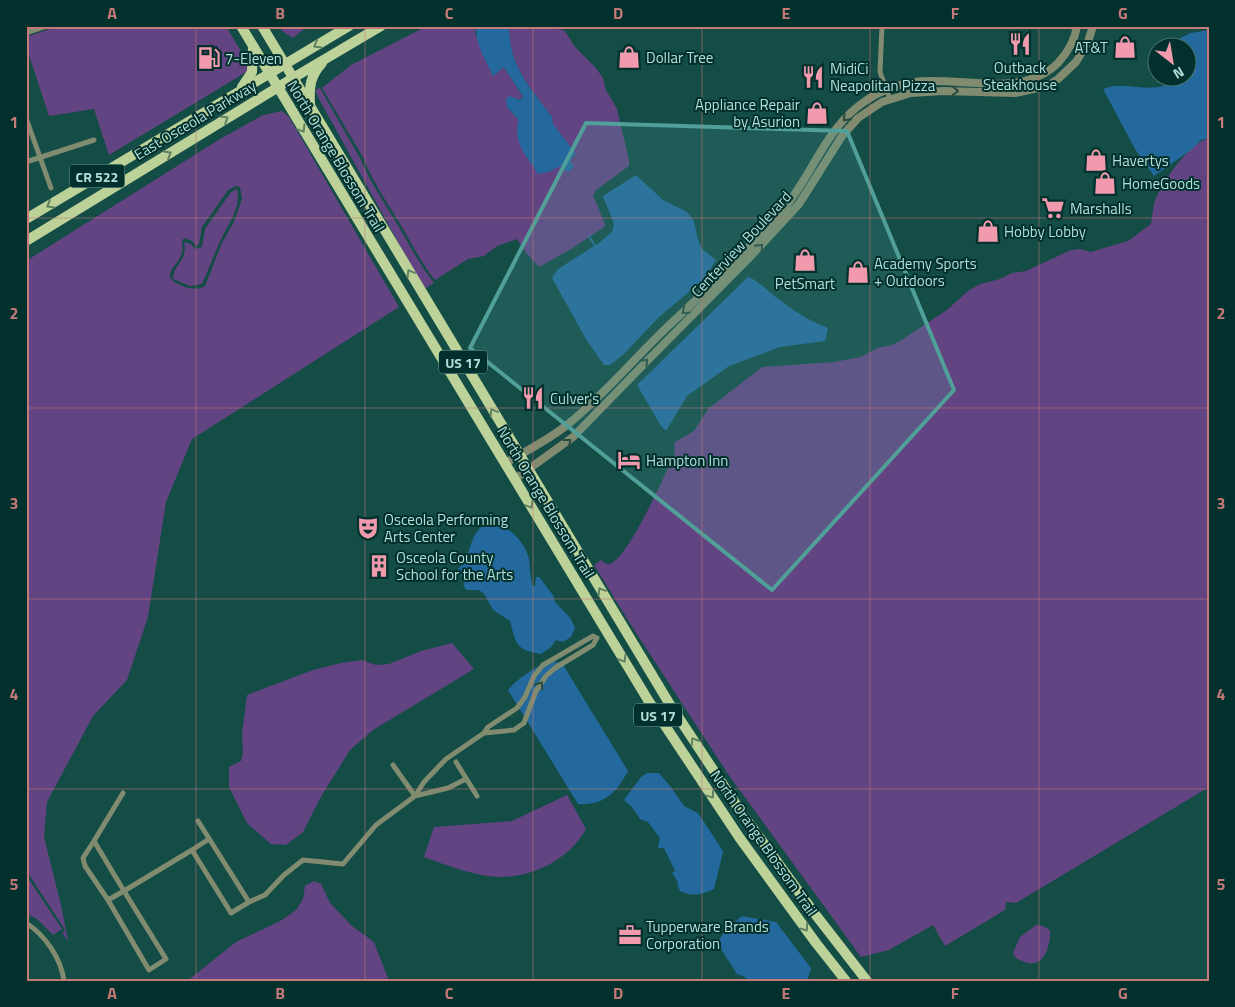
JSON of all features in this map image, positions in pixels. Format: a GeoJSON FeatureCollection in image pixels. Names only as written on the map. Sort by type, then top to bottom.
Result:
{"type":"FeatureCollection","features":[{"type":"Feature","properties":{"kind":"main road","name":"North Orange Blossom Trail"},"geometry":{"type":"LineString","coordinates":[[241,26],[609,636],[663,722],[739,837],[846,981]]}},
{"type":"Feature","properties":{"kind":"main road","name":"North Orange Blossom Trail"},"geometry":{"type":"LineString","coordinates":[[262,26],[527,469],[706,760],[777,862],[866,981]]}},
{"type":"Feature","properties":{"kind":"main road","name":"CR 522"},"geometry":{"type":"LineString","coordinates":[[269,74],[349,26]]}},
{"type":"Feature","properties":{"kind":"main road","name":"CR 522"},"geometry":{"type":"LineString","coordinates":[[277,88],[381,26]]}},
{"type":"Feature","properties":{"kind":"main road"},"geometry":{"type":"LineString","coordinates":[[238,92],[252,72],[253,46]]}},
{"type":"Feature","properties":{"kind":"main road"},"geometry":{"type":"LineString","coordinates":[[310,106],[310,81],[316,70],[328,57]]}},
{"type":"Feature","properties":{"kind":"main road","name":"East Osceola Parkway"},"geometry":{"type":"LineString","coordinates":[[26,219],[269,74]]}},
{"type":"Feature","properties":{"kind":"main road","name":"East Osceola Parkway"},"geometry":{"type":"LineString","coordinates":[[26,241],[277,88]]}},
{"type":"Feature","properties":{"kind":"main road"},"geometry":{"type":"LineString","coordinates":[[609,636],[622,638],[636,648]]}},
{"type":"Feature","properties":{"kind":"main road"},"geometry":{"type":"LineString","coordinates":[[739,837],[766,862],[772,865],[777,862]]}},
{"type":"Feature","properties":{"kind":"main road"},"geometry":{"type":"LineString","coordinates":[[766,874],[780,878],[802,896]]}},
{"type":"Feature","properties":{"kind":"street"},"geometry":{"type":"LineString","coordinates":[[26,33],[47,26]]}},
{"type":"Feature","properties":{"kind":"street"},"geometry":{"type":"LineString","coordinates":[[882,26],[879,66],[881,78],[890,99]]}},
{"type":"Feature","properties":{"kind":"street","name":"Centerview Boulevard"},"geometry":{"type":"LineString","coordinates":[[505,463],[562,428],[604,391],[704,293],[791,200],[840,125],[855,109],[886,90],[917,82],[1014,83],[1042,75],[1067,53],[1077,26]]}},
{"type":"Feature","properties":{"kind":"street","name":"Centerview Boulevard"},"geometry":{"type":"LineString","coordinates":[[515,479],[573,438],[611,397],[710,299],[798,204],[849,127],[870,110],[890,99],[911,93],[926,91],[1015,93],[1047,86],[1068,72],[1076,62],[1088,42],[1092,26]]}},
{"type":"Feature","properties":{"kind":"street"},"geometry":{"type":"LineString","coordinates":[[1042,75],[1047,86]]}},
{"type":"Feature","properties":{"kind":"street"},"geometry":{"type":"LineString","coordinates":[[26,118],[51,188]]}},
{"type":"Feature","properties":{"kind":"street"},"geometry":{"type":"LineString","coordinates":[[26,162],[94,140]]}},
{"type":"Feature","properties":{"kind":"street"},"geometry":{"type":"LineString","coordinates":[[791,200],[798,204]]}},
{"type":"Feature","properties":{"kind":"street"},"geometry":{"type":"LineString","coordinates":[[604,391],[611,397]]}},
{"type":"Feature","properties":{"kind":"street"},"geometry":{"type":"LineString","coordinates":[[192,850],[231,913],[264,895],[284,875],[303,860],[343,864],[376,825],[415,796],[424,782],[446,759],[484,733],[488,727],[518,705],[525,697],[534,676],[543,665],[593,636],[597,638],[593,645],[555,668],[546,676],[536,691],[524,722],[514,730],[484,733]]}},
{"type":"Feature","properties":{"kind":"street"},"geometry":{"type":"LineString","coordinates":[[518,705],[526,706],[528,710]]}},
{"type":"Feature","properties":{"kind":"street"},"geometry":{"type":"LineString","coordinates":[[503,717],[503,727],[508,730]]}},
{"type":"Feature","properties":{"kind":"street"},"geometry":{"type":"LineString","coordinates":[[456,762],[476,796]]}},
{"type":"Feature","properties":{"kind":"street"},"geometry":{"type":"LineString","coordinates":[[393,765],[415,796]]}},
{"type":"Feature","properties":{"kind":"street"},"geometry":{"type":"LineString","coordinates":[[415,796],[448,788],[466,779]]}},
{"type":"Feature","properties":{"kind":"street"},"geometry":{"type":"LineString","coordinates":[[94,841],[166,958],[149,970],[108,900],[85,866],[83,858],[123,793]]}},
{"type":"Feature","properties":{"kind":"street"},"geometry":{"type":"LineString","coordinates":[[198,821],[249,902]]}},
{"type":"Feature","properties":{"kind":"street"},"geometry":{"type":"LineString","coordinates":[[108,900],[209,839]]}},
{"type":"Feature","properties":{"kind":"street"},"geometry":{"type":"LineString","coordinates":[[26,923],[37,930],[53,950],[63,973],[64,981]]}},
{"type":"Feature","properties":{"kind":"highlighted area"},"geometry":{"type":"Polygon","coordinates":[[[586,123],[847,131],[954,390],[772,590],[470,348],[586,123]]]}},
{"type":"Feature","properties":{"kind":"shaded area"},"geometry":{"type":"Polygon","coordinates":[[[59,26],[226,26],[249,65],[248,71],[109,155],[94,109],[49,116],[26,46],[26,37],[59,26]]]}},
{"type":"Feature","properties":{"kind":"shaded area"},"geometry":{"type":"Polygon","coordinates":[[[279,26],[308,26],[293,38],[282,31],[279,26]]]}},
{"type":"Feature","properties":{"kind":"shaded area"},"geometry":{"type":"Polygon","coordinates":[[[427,26],[476,26],[475,33],[493,76],[504,67],[523,97],[507,107],[519,120],[548,172],[570,160],[553,124],[552,117],[522,75],[512,53],[509,26],[556,26],[558,29],[565,31],[575,47],[603,78],[606,90],[617,109],[629,160],[629,166],[596,190],[593,195],[605,224],[604,227],[539,267],[517,239],[497,246],[484,256],[468,259],[435,280],[381,194],[364,159],[322,88],[351,65],[427,26]]]}},
{"type":"Feature","properties":{"kind":"shaded area"},"geometry":{"type":"Polygon","coordinates":[[[320,88],[374,186],[434,283],[424,289],[319,99],[315,90],[320,88]]]}},
{"type":"Feature","properties":{"kind":"shaded area"},"geometry":{"type":"Polygon","coordinates":[[[282,111],[289,117],[399,307],[192,439],[166,502],[148,617],[127,680],[93,716],[47,802],[44,837],[68,941],[62,933],[65,931],[64,928],[26,870],[26,261],[220,139],[263,115],[282,111]],[[236,186],[228,190],[202,227],[199,244],[196,246],[192,241],[185,238],[182,240],[180,258],[170,274],[174,282],[191,288],[205,286],[222,243],[234,222],[242,199],[240,187],[236,186]]]}},
{"type":"Feature","properties":{"kind":"shaded area"},"geometry":{"type":"Polygon","coordinates":[[[1209,138],[1209,787],[1016,903],[1006,902],[1005,910],[945,946],[933,925],[889,950],[861,957],[728,774],[594,565],[601,560],[608,564],[615,561],[625,550],[664,478],[675,453],[675,442],[694,431],[708,409],[762,367],[834,362],[861,357],[877,348],[892,345],[903,339],[947,310],[968,291],[980,284],[1000,279],[1012,273],[1026,271],[1071,250],[1080,249],[1091,252],[1128,241],[1151,224],[1155,200],[1164,183],[1185,155],[1201,141],[1209,138]]]}},
{"type":"Feature","properties":{"kind":"shaded area"},"geometry":{"type":"Polygon","coordinates":[[[237,189],[237,204],[233,217],[222,237],[202,284],[190,286],[173,279],[174,273],[183,258],[184,242],[191,244],[195,249],[202,247],[205,229],[231,192],[237,189]]]}},
{"type":"Feature","properties":{"kind":"shaded area"},"geometry":{"type":"Polygon","coordinates":[[[452,643],[474,669],[373,730],[350,750],[322,795],[303,832],[286,845],[271,844],[247,823],[229,787],[229,767],[241,761],[243,753],[242,734],[247,695],[313,670],[362,660],[376,665],[389,664],[421,651],[452,643]]]}},
{"type":"Feature","properties":{"kind":"shaded area"},"geometry":{"type":"Polygon","coordinates":[[[567,795],[586,829],[571,849],[551,864],[540,869],[515,876],[493,877],[463,870],[424,857],[434,827],[512,821],[567,795]]]}},
{"type":"Feature","properties":{"kind":"shaded area"},"geometry":{"type":"Polygon","coordinates":[[[26,875],[62,929],[53,935],[37,919],[26,913],[26,875]]]}},
{"type":"Feature","properties":{"kind":"shaded area"},"geometry":{"type":"Polygon","coordinates":[[[314,881],[321,884],[330,903],[352,926],[374,942],[389,981],[187,981],[236,942],[282,920],[296,910],[303,899],[305,886],[314,881]]]}},
{"type":"Feature","properties":{"kind":"shaded area"},"geometry":{"type":"Polygon","coordinates":[[[1036,925],[1050,930],[1049,943],[1044,956],[1035,963],[1017,959],[1013,953],[1020,937],[1036,925]]]}},
{"type":"Feature","properties":{"kind":"water"},"geometry":{"type":"Polygon","coordinates":[[[476,26],[509,26],[512,53],[522,75],[552,117],[553,124],[576,154],[570,160],[574,167],[568,172],[561,166],[538,174],[525,155],[517,135],[519,120],[507,107],[506,99],[510,96],[520,100],[523,97],[504,67],[493,76],[479,46],[476,26]]]}},
{"type":"Feature","properties":{"kind":"water"},"geometry":{"type":"Polygon","coordinates":[[[1209,30],[1209,138],[1201,140],[1191,150],[1154,176],[1135,149],[1103,89],[1112,86],[1198,88],[1198,38],[1180,38],[1191,33],[1209,30]]]}},
{"type":"Feature","properties":{"kind":"water"},"geometry":{"type":"Polygon","coordinates":[[[636,175],[663,200],[687,212],[694,221],[702,249],[716,260],[703,280],[659,317],[624,354],[610,365],[604,365],[586,339],[552,278],[558,269],[599,243],[612,232],[614,224],[603,196],[636,175]]]}},
{"type":"Feature","properties":{"kind":"water"},"geometry":{"type":"Polygon","coordinates":[[[748,277],[757,281],[797,312],[828,328],[825,341],[780,347],[729,366],[687,396],[666,431],[661,426],[637,385],[748,277]]]}},
{"type":"Feature","properties":{"kind":"water"},"geometry":{"type":"Polygon","coordinates":[[[494,522],[506,528],[520,541],[529,559],[533,586],[535,586],[536,577],[539,577],[553,595],[555,602],[571,619],[575,628],[571,637],[563,642],[556,640],[551,647],[541,654],[521,648],[516,640],[510,621],[493,610],[482,592],[466,590],[463,584],[465,582],[464,578],[456,572],[465,561],[472,540],[478,531],[487,524],[494,522]]]}},
{"type":"Feature","properties":{"kind":"water"},"geometry":{"type":"Polygon","coordinates":[[[549,661],[562,663],[628,771],[609,796],[595,803],[578,804],[508,690],[517,681],[549,661]]]}},
{"type":"Feature","properties":{"kind":"water"},"geometry":{"type":"Polygon","coordinates":[[[647,773],[659,773],[684,806],[698,813],[721,848],[723,852],[714,889],[697,894],[680,891],[678,882],[672,873],[675,871],[664,848],[658,848],[660,838],[648,822],[640,819],[632,807],[624,800],[641,777],[647,773]]]}},
{"type":"Feature","properties":{"kind":"water"},"geometry":{"type":"Polygon","coordinates":[[[742,916],[776,922],[811,968],[808,978],[810,981],[748,981],[745,977],[737,974],[719,946],[719,940],[727,928],[742,916]]]}},
{"type":"Feature","properties":{"kind":"waterway"},"geometry":{"type":"LineString","coordinates":[[589,236],[595,246]]}},
{"type":"Feature","properties":{"kind":"place","name":"Outback Steakhouse"},"geometry":{"type":"Point","coordinates":[1020,44]}},
{"type":"Feature","properties":{"kind":"place","name":"AT&T"},"geometry":{"type":"Point","coordinates":[1125,47]}},
{"type":"Feature","properties":{"kind":"place","name":"Dollar Tree"},"geometry":{"type":"Point","coordinates":[629,57]}},
{"type":"Feature","properties":{"kind":"place","name":"7-Eleven"},"geometry":{"type":"Point","coordinates":[209,58]}},
{"type":"Feature","properties":{"kind":"place","name":"MidiCi Neapolitan Pizza"},"geometry":{"type":"Point","coordinates":[813,77]}},
{"type":"Feature","properties":{"kind":"place","name":"Appliance Repair by Asurion"},"geometry":{"type":"Point","coordinates":[817,113]}},
{"type":"Feature","properties":{"kind":"place","name":"Havertys"},"geometry":{"type":"Point","coordinates":[1096,160]}},
{"type":"Feature","properties":{"kind":"place","name":"HomeGoods"},"geometry":{"type":"Point","coordinates":[1105,183]}},
{"type":"Feature","properties":{"kind":"place","name":"Marshalls"},"geometry":{"type":"Point","coordinates":[1053,208]}},
{"type":"Feature","properties":{"kind":"place","name":"Hobby Lobby"},"geometry":{"type":"Point","coordinates":[988,231]}},
{"type":"Feature","properties":{"kind":"place","name":"PetSmart"},"geometry":{"type":"Point","coordinates":[805,260]}},
{"type":"Feature","properties":{"kind":"place","name":"Academy Sports + Outdoors"},"geometry":{"type":"Point","coordinates":[858,272]}},
{"type":"Feature","properties":{"kind":"place","name":"Culver's"},"geometry":{"type":"Point","coordinates":[533,398]}},
{"type":"Feature","properties":{"kind":"place","name":"Hampton Inn"},"geometry":{"type":"Point","coordinates":[629,460]}},
{"type":"Feature","properties":{"kind":"place","name":"Osceola Performing Arts Center"},"geometry":{"type":"Point","coordinates":[368,528]}},
{"type":"Feature","properties":{"kind":"place","name":"Osceola County School for the Arts"},"geometry":{"type":"Point","coordinates":[379,566]}},
{"type":"Feature","properties":{"kind":"place","name":"Tupperware Brands Corporation"},"geometry":{"type":"Point","coordinates":[630,935]}}]}
